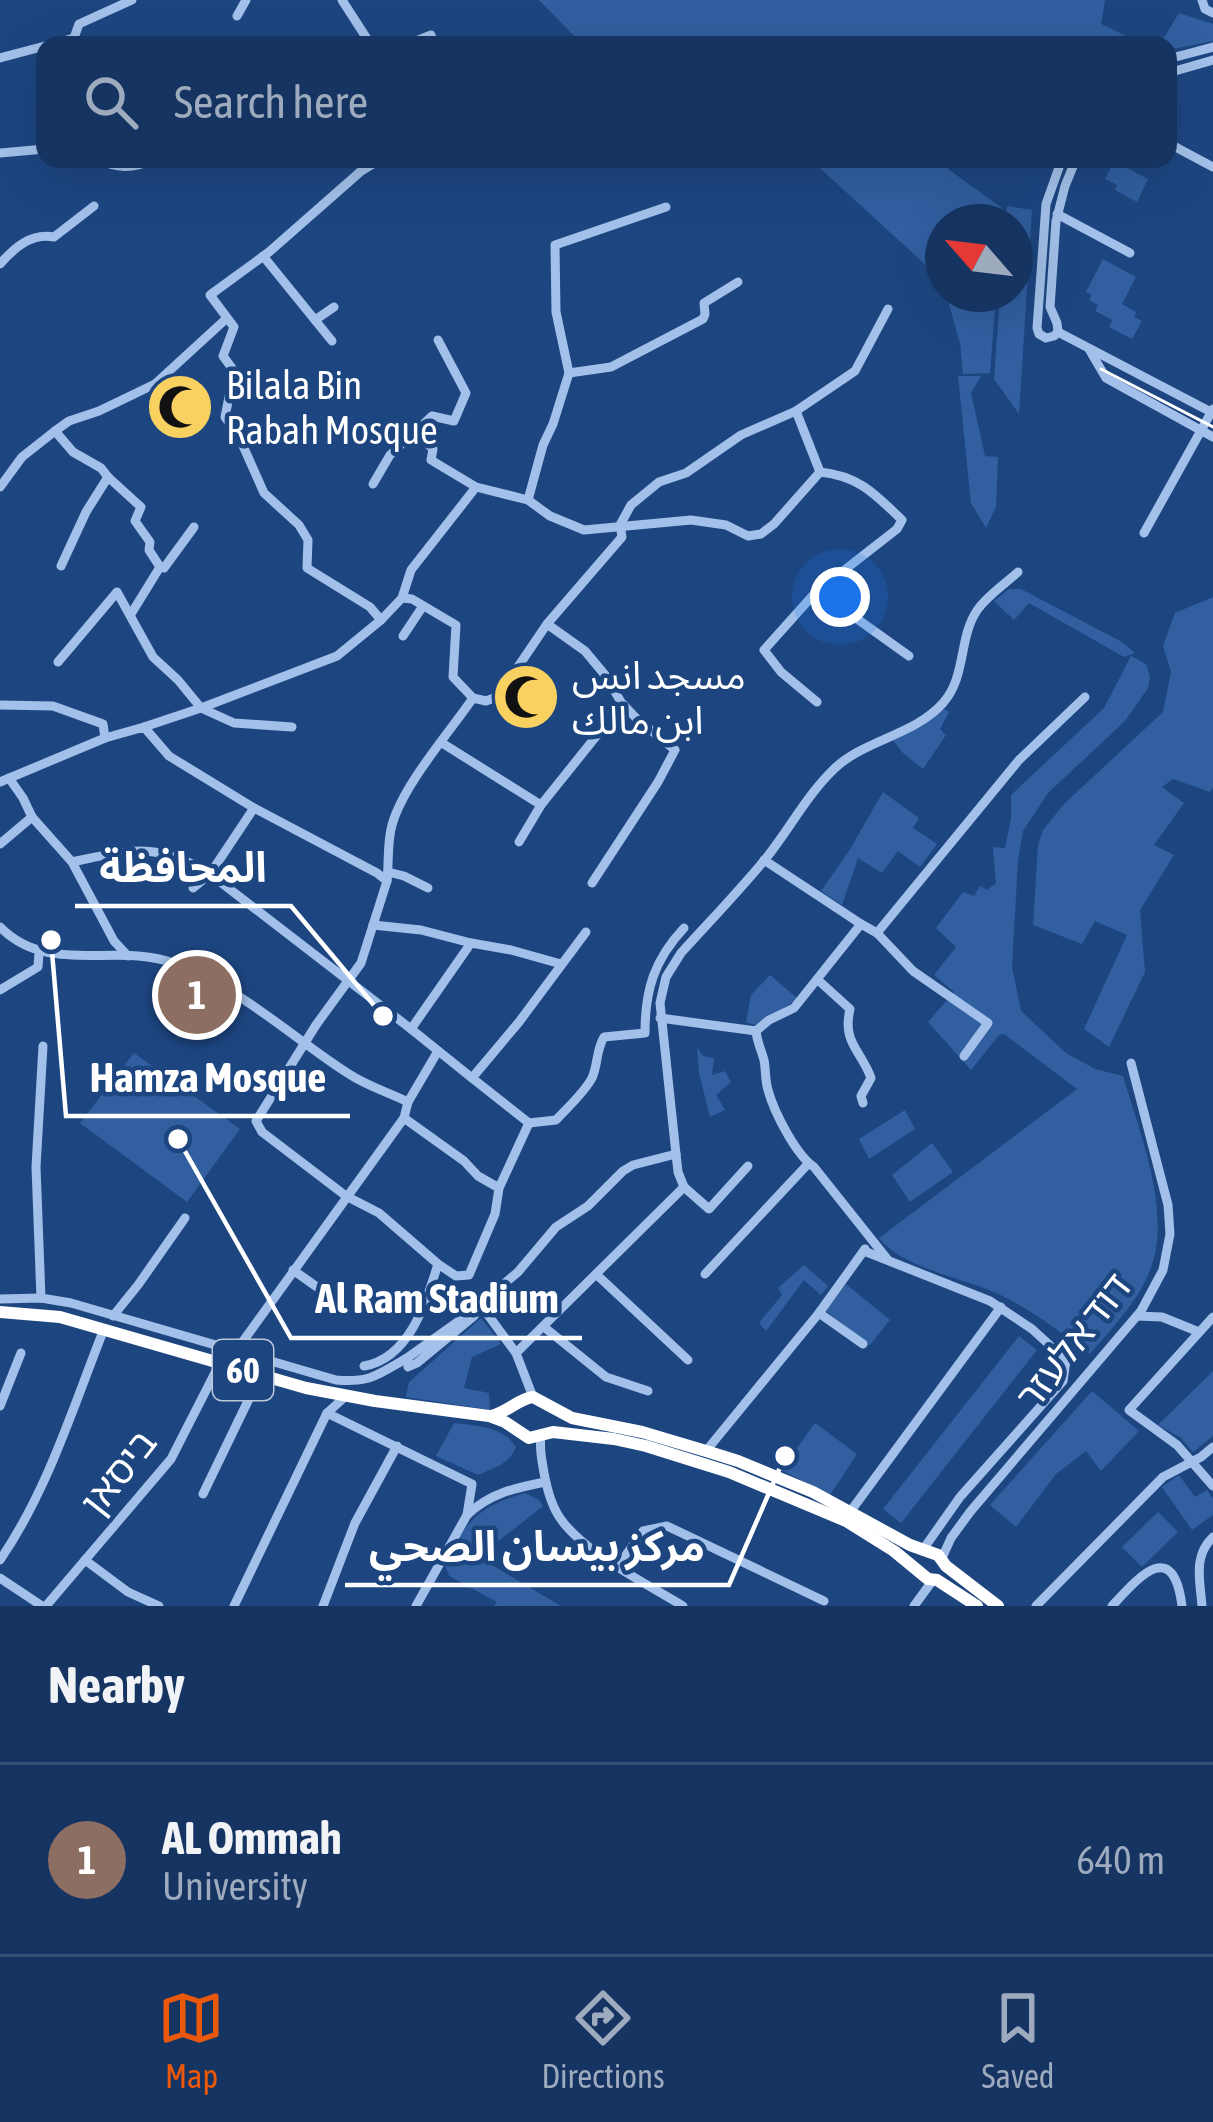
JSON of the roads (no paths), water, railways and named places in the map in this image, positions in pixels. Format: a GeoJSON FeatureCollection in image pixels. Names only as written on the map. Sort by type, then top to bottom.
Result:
{"type":"FeatureCollection","features":[{"type":"Feature","properties":{"kind":"highway","name":"60"},"geometry":{"type":"LineString","coordinates":[[4,1315],[45,1314],[346,1396],[490,1416],[520,1434],[570,1432],[646,1446],[728,1472],[846,1521],[977,1606]]}},
{"type":"Feature","properties":{"kind":"highway"},"geometry":{"type":"LineString","coordinates":[[533,1396],[572,1418],[706,1451],[813,1492],[936,1557],[998,1606]]}},
{"type":"Feature","properties":{"kind":"highway","name":"60"},"geometry":{"type":"LineString","coordinates":[[490,1416],[533,1396]]}},
{"type":"Feature","properties":{"kind":"highway"},"geometry":{"type":"LineString","coordinates":[[515,1406],[512,1419],[520,1434]]}},
{"type":"Feature","properties":{"kind":"highway"},"geometry":{"type":"LineString","coordinates":[[543,1434],[553,1421],[550,1407]]}},
{"type":"Feature","properties":{"kind":"highway"},"geometry":{"type":"LineString","coordinates":[[936,1557],[944,1575],[931,1578],[922,1561],[936,1557]]}},
{"type":"Feature","properties":{"kind":"street"},"geometry":{"type":"LineString","coordinates":[[75,36],[80,24],[132,0]]}},
{"type":"Feature","properties":{"kind":"street"},"geometry":{"type":"LineString","coordinates":[[237,16],[246,0]]}},
{"type":"Feature","properties":{"kind":"street"},"geometry":{"type":"LineString","coordinates":[[342,0],[365,36]]}},
{"type":"Feature","properties":{"kind":"street"},"geometry":{"type":"LineString","coordinates":[[1188,0],[1206,7]]}},
{"type":"Feature","properties":{"kind":"street"},"geometry":{"type":"LineString","coordinates":[[1177,57],[1213,47]]}},
{"type":"Feature","properties":{"kind":"street"},"geometry":{"type":"LineString","coordinates":[[0,58],[36,48]]}},
{"type":"Feature","properties":{"kind":"street"},"geometry":{"type":"LineString","coordinates":[[1177,70],[1213,60]]}},
{"type":"Feature","properties":{"kind":"street"},"geometry":{"type":"LineString","coordinates":[[1177,148],[1213,167]]}},
{"type":"Feature","properties":{"kind":"street"},"geometry":{"type":"LineString","coordinates":[[0,153],[36,150]]}},
{"type":"Feature","properties":{"kind":"street"},"geometry":{"type":"LineString","coordinates":[[366,168],[210,296],[234,327],[223,356],[234,371],[225,417],[264,493],[308,540],[305,567],[370,607],[381,620]]}},
{"type":"Feature","properties":{"kind":"street"},"geometry":{"type":"LineString","coordinates":[[1059,168],[1046,207],[1037,328],[1041,336],[1052,338],[1058,332],[1050,302],[1058,214],[1072,168]]}},
{"type":"Feature","properties":{"kind":"street"},"geometry":{"type":"LineString","coordinates":[[0,263],[25,242],[42,235],[54,237],[94,206]]}},
{"type":"Feature","properties":{"kind":"street"},"geometry":{"type":"LineString","coordinates":[[528,500],[569,373],[556,312],[555,245],[666,206]]}},
{"type":"Feature","properties":{"kind":"street"},"geometry":{"type":"LineString","coordinates":[[1058,214],[1130,253]]}},
{"type":"Feature","properties":{"kind":"street"},"geometry":{"type":"LineString","coordinates":[[263,256],[332,341]]}},
{"type":"Feature","properties":{"kind":"street"},"geometry":{"type":"LineString","coordinates":[[569,373],[611,367],[655,346],[703,319],[704,303],[738,282]]}},
{"type":"Feature","properties":{"kind":"street"},"geometry":{"type":"LineString","coordinates":[[315,320],[334,307]]}},
{"type":"Feature","properties":{"kind":"street"},"geometry":{"type":"LineString","coordinates":[[402,598],[456,625],[453,677],[473,698],[494,698],[548,624],[622,537],[620,525],[631,505],[658,482],[686,473],[741,435],[796,411],[855,371],[888,309]]}},
{"type":"Feature","properties":{"kind":"street"},"geometry":{"type":"LineString","coordinates":[[0,487],[22,457],[55,430],[155,384],[227,318]]}},
{"type":"Feature","properties":{"kind":"street"},"geometry":{"type":"LineString","coordinates":[[1040,321],[1054,319]]}},
{"type":"Feature","properties":{"kind":"street"},"geometry":{"type":"LineString","coordinates":[[1058,332],[1212,411],[1144,533]]}},
{"type":"Feature","properties":{"kind":"street"},"geometry":{"type":"LineString","coordinates":[[373,484],[390,455],[432,416],[454,421],[466,393],[438,340]]}},
{"type":"Feature","properties":{"kind":"street"},"geometry":{"type":"LineString","coordinates":[[1085,345],[1106,378],[1213,437]]}},
{"type":"Feature","properties":{"kind":"street"},"geometry":{"type":"LineString","coordinates":[[796,411],[820,472]]}},
{"type":"Feature","properties":{"kind":"street"},"geometry":{"type":"LineString","coordinates":[[55,430],[73,452],[101,468],[141,507],[135,521],[160,567]]}},
{"type":"Feature","properties":{"kind":"street"},"geometry":{"type":"LineString","coordinates":[[415,433],[433,448],[431,460],[476,487],[528,500],[550,516],[584,530],[691,520],[726,525],[748,536],[760,534],[820,472]]}},
{"type":"Feature","properties":{"kind":"street"},"geometry":{"type":"LineString","coordinates":[[817,702],[764,650],[818,591],[897,530],[902,520],[854,479],[820,472]]}},
{"type":"Feature","properties":{"kind":"street"},"geometry":{"type":"LineString","coordinates":[[61,566],[108,477]]}},
{"type":"Feature","properties":{"kind":"street"},"geometry":{"type":"LineString","coordinates":[[128,956],[114,941],[72,862],[5,780],[105,737],[201,708],[337,656],[402,598],[411,570],[476,487]]}},
{"type":"Feature","properties":{"kind":"street"},"geometry":{"type":"LineString","coordinates":[[160,567],[164,568],[194,527]]}},
{"type":"Feature","properties":{"kind":"street"},"geometry":{"type":"LineString","coordinates":[[130,614],[160,567]]}},
{"type":"Feature","properties":{"kind":"street"},"geometry":{"type":"LineString","coordinates":[[748,1166],[709,1209],[684,1187],[678,1172],[660,1018],[663,986],[676,959],[764,860],[836,767],[936,710],[948,698],[978,610],[1018,572]]}},
{"type":"Feature","properties":{"kind":"street"},"geometry":{"type":"LineString","coordinates":[[818,591],[909,656]]}},
{"type":"Feature","properties":{"kind":"street"},"geometry":{"type":"LineString","coordinates":[[58,662],[117,592],[154,657],[201,708],[235,723],[292,727]]}},
{"type":"Feature","properties":{"kind":"street"},"geometry":{"type":"LineString","coordinates":[[403,636],[423,606]]}},
{"type":"Feature","properties":{"kind":"street"},"geometry":{"type":"LineString","coordinates":[[548,624],[585,650],[622,704],[675,750],[592,883]]}},
{"type":"Feature","properties":{"kind":"street"},"geometry":{"type":"LineString","coordinates":[[877,933],[1019,760],[1085,697]]}},
{"type":"Feature","properties":{"kind":"street"},"geometry":{"type":"LineString","coordinates":[[473,698],[398,809],[391,829],[388,877],[361,963],[256,1121],[262,1132],[346,1196],[379,1213],[457,1276],[469,1275],[496,1214],[499,1188],[529,1123]]}},
{"type":"Feature","properties":{"kind":"street"},"geometry":{"type":"LineString","coordinates":[[519,842],[541,805],[622,704]]}},
{"type":"Feature","properties":{"kind":"street"},"geometry":{"type":"LineString","coordinates":[[0,705],[52,706],[103,724],[105,737]]}},
{"type":"Feature","properties":{"kind":"street"},"geometry":{"type":"LineString","coordinates":[[143,727],[169,756],[254,808],[377,873],[404,876],[428,888]]}},
{"type":"Feature","properties":{"kind":"street"},"geometry":{"type":"LineString","coordinates":[[442,742],[541,805]]}},
{"type":"Feature","properties":{"kind":"street"},"geometry":{"type":"LineString","coordinates":[[193,889],[210,874],[254,808]]}},
{"type":"Feature","properties":{"kind":"street"},"geometry":{"type":"LineString","coordinates":[[0,844],[32,817]]}},
{"type":"Feature","properties":{"kind":"street"},"geometry":{"type":"LineString","coordinates":[[72,862],[125,851],[160,851],[185,859],[529,1123],[556,1120],[567,1108],[591,1078],[604,1037],[645,1033],[653,973],[684,928]]}},
{"type":"Feature","properties":{"kind":"street"},"geometry":{"type":"LineString","coordinates":[[764,860],[877,933],[913,970],[988,1023],[964,1056]]}},
{"type":"Feature","properties":{"kind":"street"},"geometry":{"type":"LineString","coordinates":[[660,1018],[756,1031],[794,1008],[861,924]]}},
{"type":"Feature","properties":{"kind":"street"},"geometry":{"type":"LineString","coordinates":[[373,925],[421,930],[561,964]]}},
{"type":"Feature","properties":{"kind":"street"},"geometry":{"type":"LineString","coordinates":[[0,927],[14,941],[39,952],[162,959],[237,995],[351,1076],[407,1102]]}},
{"type":"Feature","properties":{"kind":"street"},"geometry":{"type":"LineString","coordinates":[[472,1078],[586,932]]}},
{"type":"Feature","properties":{"kind":"street"},"geometry":{"type":"LineString","coordinates":[[411,1029],[471,943]]}},
{"type":"Feature","properties":{"kind":"street"},"geometry":{"type":"LineString","coordinates":[[0,990],[38,967],[39,952]]}},
{"type":"Feature","properties":{"kind":"street"},"geometry":{"type":"LineString","coordinates":[[818,980],[850,1010],[848,1036],[871,1078],[861,1096],[863,1103]]}},
{"type":"Feature","properties":{"kind":"street"},"geometry":{"type":"LineString","coordinates":[[756,1031],[767,1090],[796,1149],[889,1261]]}},
{"type":"Feature","properties":{"kind":"street"},"geometry":{"type":"LineString","coordinates":[[41,1298],[36,1167],[43,1046]]}},
{"type":"Feature","properties":{"kind":"street"},"geometry":{"type":"LineString","coordinates":[[236,1351],[404,1118],[407,1102],[438,1051]]}},
{"type":"Feature","properties":{"kind":"street","name":"דוד אלעזר"},"geometry":{"type":"LineString","coordinates":[[936,1557],[1137,1316],[1162,1270],[1169,1215],[1132,1063]]}},
{"type":"Feature","properties":{"kind":"street"},"geometry":{"type":"LineString","coordinates":[[404,1118],[499,1188]]}},
{"type":"Feature","properties":{"kind":"street"},"geometry":{"type":"LineString","coordinates":[[0,1299],[71,1303],[289,1368],[359,1381],[379,1376],[403,1361],[480,1304],[518,1272],[556,1227],[588,1206],[623,1171],[676,1154]]}},
{"type":"Feature","properties":{"kind":"street"},"geometry":{"type":"LineString","coordinates":[[705,1274],[808,1164]]}},
{"type":"Feature","properties":{"kind":"street"},"geometry":{"type":"LineString","coordinates":[[516,1353],[684,1187]]}},
{"type":"Feature","properties":{"kind":"street"},"geometry":{"type":"LineString","coordinates":[[113,1316],[184,1218]]}},
{"type":"Feature","properties":{"kind":"street"},"geometry":{"type":"LineString","coordinates":[[706,1451],[819,1313],[872,1239]]}},
{"type":"Feature","properties":{"kind":"street"},"geometry":{"type":"LineString","coordinates":[[864,1251],[1001,1307],[1066,1360],[1063,1381],[960,1497],[936,1557]]}},
{"type":"Feature","properties":{"kind":"street"},"geometry":{"type":"LineString","coordinates":[[364,1366],[389,1355],[416,1323],[438,1264]]}},
{"type":"Feature","properties":{"kind":"street"},"geometry":{"type":"LineString","coordinates":[[293,1270],[324,1292]]}},
{"type":"Feature","properties":{"kind":"street"},"geometry":{"type":"LineString","coordinates":[[597,1275],[688,1360]]}},
{"type":"Feature","properties":{"kind":"street"},"geometry":{"type":"LineString","coordinates":[[480,1304],[516,1353],[533,1396]]}},
{"type":"Feature","properties":{"kind":"street"},"geometry":{"type":"LineString","coordinates":[[850,1512],[1001,1307]]}},
{"type":"Feature","properties":{"kind":"street"},"geometry":{"type":"LineString","coordinates":[[819,1313],[863,1344]]}},
{"type":"Feature","properties":{"kind":"street"},"geometry":{"type":"LineString","coordinates":[[1137,1316],[1162,1317],[1199,1332]]}},
{"type":"Feature","properties":{"kind":"street"},"geometry":{"type":"LineString","coordinates":[[1213,1316],[1130,1410],[1177,1445],[1213,1486]]}},
{"type":"Feature","properties":{"kind":"street"},"geometry":{"type":"LineString","coordinates":[[544,1327],[606,1377],[648,1391]]}},
{"type":"Feature","properties":{"kind":"street"},"geometry":{"type":"LineString","coordinates":[[0,1560],[45,1478],[104,1329]]}},
{"type":"Feature","properties":{"kind":"street"},"geometry":{"type":"LineString","coordinates":[[0,1406],[21,1353]]}},
{"type":"Feature","properties":{"kind":"street","name":"ביסאן"},"geometry":{"type":"LineString","coordinates":[[40,1605],[171,1459],[220,1363]]}},
{"type":"Feature","properties":{"kind":"street"},"geometry":{"type":"LineString","coordinates":[[202,1494],[260,1376]]}},
{"type":"Feature","properties":{"kind":"street"},"geometry":{"type":"LineString","coordinates":[[234,1606],[328,1413],[346,1396]]}},
{"type":"Feature","properties":{"kind":"street"},"geometry":{"type":"LineString","coordinates":[[328,1413],[472,1484],[466,1515],[416,1606]]}},
{"type":"Feature","properties":{"kind":"street"},"geometry":{"type":"LineString","coordinates":[[520,1434],[541,1455]]}},
{"type":"Feature","properties":{"kind":"street"},"geometry":{"type":"LineString","coordinates":[[543,1434],[545,1482],[563,1523],[618,1566],[683,1606]]}},
{"type":"Feature","properties":{"kind":"street"},"geometry":{"type":"LineString","coordinates":[[322,1606],[355,1523],[397,1446]]}},
{"type":"Feature","properties":{"kind":"street"},"geometry":{"type":"LineString","coordinates":[[1036,1606],[1163,1477],[1213,1447]]}},
{"type":"Feature","properties":{"kind":"street"},"geometry":{"type":"LineString","coordinates":[[466,1515],[500,1492],[545,1482]]}},
{"type":"Feature","properties":{"kind":"street"},"geometry":{"type":"LineString","coordinates":[[618,1566],[643,1531],[667,1526],[824,1601]]}},
{"type":"Feature","properties":{"kind":"street"},"geometry":{"type":"LineString","coordinates":[[1202,1606],[1198,1559],[1213,1537]]}},
{"type":"Feature","properties":{"kind":"street"},"geometry":{"type":"LineString","coordinates":[[86,1559],[128,1592],[158,1606]]}},
{"type":"Feature","properties":{"kind":"street"},"geometry":{"type":"LineString","coordinates":[[1112,1606],[1142,1574],[1157,1568],[1176,1580],[1182,1606]]}},
{"type":"Feature","properties":{"kind":"street"},"geometry":{"type":"LineString","coordinates":[[0,1577],[40,1605]]}},
{"type":"Feature","properties":{"kind":"street"},"geometry":{"type":"LineString","coordinates":[[914,1606],[931,1578]]}},
{"type":"Feature","properties":{"kind":"tram line"},"geometry":{"type":"LineString","coordinates":[[1101,369],[1213,427]]}},
{"type":"Feature","properties":{"kind":"place","name":"Bilala Bin Rabah Mosque"},"geometry":{"type":"Point","coordinates":[180,407]}},
{"type":"Feature","properties":{"kind":"place","name":"مسجد انس ابن مالك"},"geometry":{"type":"Point","coordinates":[526,697]}},
{"type":"Feature","properties":{"kind":"place","name":"Hamza Mosque"},"geometry":{"type":"Point","coordinates":[51,940]}},
{"type":"Feature","properties":{"kind":"place","name":"AL Ommah"},"geometry":{"type":"Point","coordinates":[197,995]}},
{"type":"Feature","properties":{"kind":"place","name":"المحافظة"},"geometry":{"type":"Point","coordinates":[383,1016]}},
{"type":"Feature","properties":{"kind":"place","name":"Al Ram Stadium"},"geometry":{"type":"Point","coordinates":[178,1139]}},
{"type":"Feature","properties":{"kind":"place","name":"مركز بيسان الصحي"},"geometry":{"type":"Point","coordinates":[785,1456]}}]}
